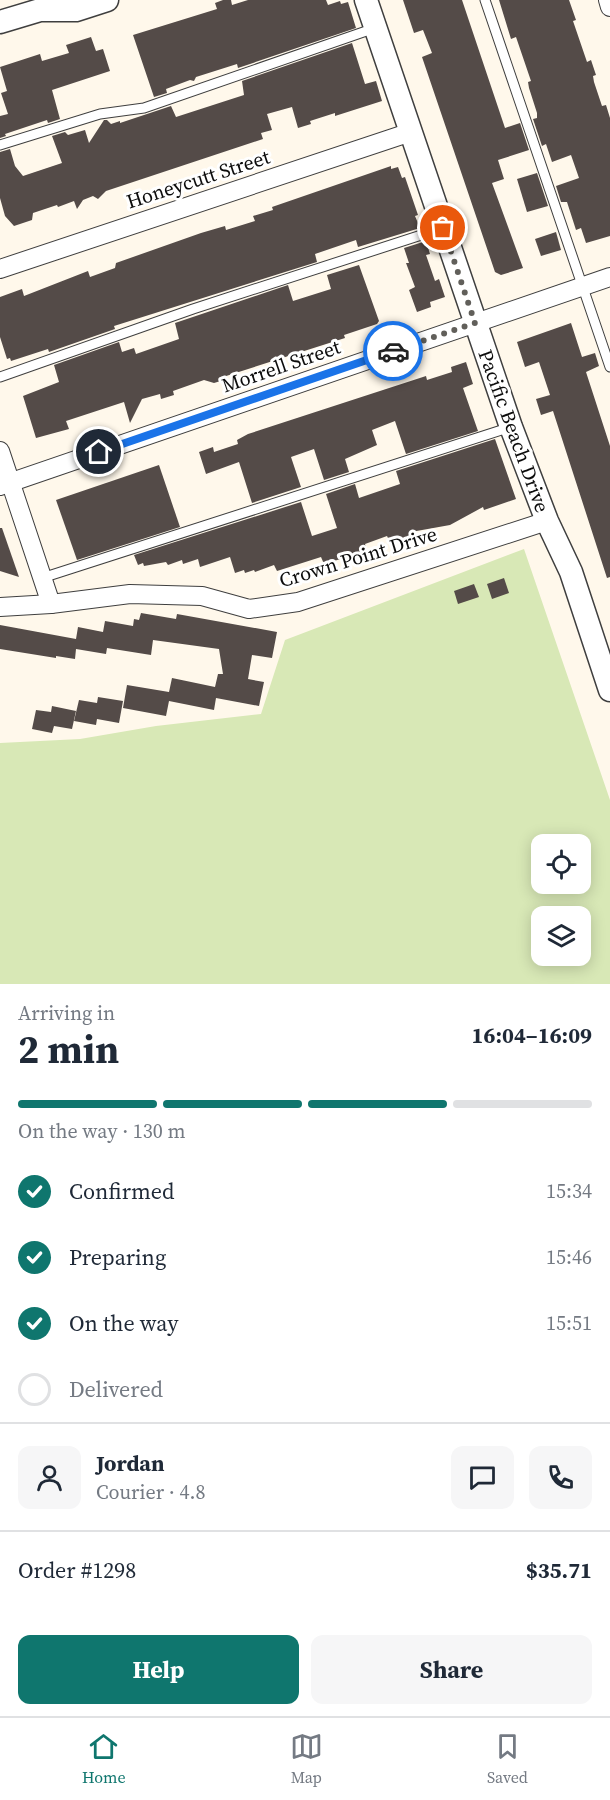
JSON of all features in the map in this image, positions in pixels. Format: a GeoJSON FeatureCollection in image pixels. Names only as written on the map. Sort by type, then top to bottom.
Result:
{"type":"FeatureCollection","features":[{"type":"Feature","properties":{"kind":"street"},"geometry":{"type":"LineString","coordinates":[[0,22],[40,9],[57,6],[76,10],[107,0]]}},
{"type":"Feature","properties":{"kind":"street","name":"Pacific Beach Drive"},"geometry":{"type":"LineString","coordinates":[[366,0],[510,427],[547,521],[571,572],[610,690]]}},
{"type":"Feature","properties":{"kind":"street"},"geometry":{"type":"LineString","coordinates":[[608,0],[610,7]]}},
{"type":"Feature","properties":{"kind":"street","name":"Honeycutt Street"},"geometry":{"type":"LineString","coordinates":[[0,269],[411,132]]}},
{"type":"Feature","properties":{"kind":"street","name":"Morrell Street"},"geometry":{"type":"LineString","coordinates":[[5,484],[610,277]]}},
{"type":"Feature","properties":{"kind":"street"},"geometry":{"type":"LineString","coordinates":[[0,452],[5,484],[51,604]]}},
{"type":"Feature","properties":{"kind":"street","name":"Crown Point Drive"},"geometry":{"type":"LineString","coordinates":[[0,607],[51,604],[130,594],[202,596],[249,609],[298,602],[547,521]]}},
{"type":"Feature","properties":{"kind":"lane"},"geometry":{"type":"LineString","coordinates":[[485,0],[610,367]]}},
{"type":"Feature","properties":{"kind":"lane"},"geometry":{"type":"LineString","coordinates":[[0,145],[100,114],[144,108],[375,28]]}},
{"type":"Feature","properties":{"kind":"lane"},"geometry":{"type":"LineString","coordinates":[[0,377],[193,309],[443,228]]}},
{"type":"Feature","properties":{"kind":"lane"},"geometry":{"type":"LineString","coordinates":[[42,578],[510,427]]}},
{"type":"Feature","properties":{"kind":"green space"},"geometry":{"type":"Polygon","coordinates":[[[524,549],[610,800],[610,984],[0,984],[0,743],[80,739],[156,726],[261,714],[285,640],[524,549]]]}},
{"type":"Feature","properties":{"kind":"building"},"geometry":{"type":"Polygon","coordinates":[[[231,0],[232,5],[248,0],[326,0],[328,5],[340,1],[341,4],[348,2],[356,28],[238,68],[237,64],[196,77],[194,81],[190,80],[166,89],[167,93],[154,97],[133,35],[217,9],[215,3],[231,0]]]}},
{"type":"Feature","properties":{"kind":"building"},"geometry":{"type":"Polygon","coordinates":[[[403,0],[462,0],[505,128],[520,123],[529,150],[498,160],[504,179],[492,183],[523,268],[501,275],[495,272],[422,57],[432,53],[423,30],[414,33],[403,0]]]}},
{"type":"Feature","properties":{"kind":"building"},"geometry":{"type":"Polygon","coordinates":[[[499,0],[569,0],[576,20],[573,21],[587,62],[591,60],[596,75],[593,76],[594,82],[602,106],[606,105],[610,118],[610,236],[586,243],[581,228],[576,230],[567,202],[561,202],[556,186],[579,178],[571,155],[552,162],[546,144],[542,146],[533,119],[537,118],[537,113],[529,88],[528,82],[531,81],[516,37],[511,39],[499,0]]]}},
{"type":"Feature","properties":{"kind":"building"},"geometry":{"type":"Polygon","coordinates":[[[91,37],[96,51],[103,49],[110,71],[52,90],[60,119],[48,123],[47,120],[5,134],[6,136],[0,138],[0,116],[8,114],[1,93],[7,91],[0,67],[40,54],[42,61],[69,53],[66,45],[91,37]]]}},
{"type":"Feature","properties":{"kind":"building"},"geometry":{"type":"Polygon","coordinates":[[[352,43],[365,84],[376,81],[382,101],[335,116],[335,113],[310,121],[311,124],[298,128],[292,107],[267,114],[272,130],[261,133],[263,139],[106,191],[98,199],[93,196],[83,200],[77,209],[74,201],[58,207],[57,205],[33,213],[32,220],[14,226],[5,216],[0,198],[0,152],[10,149],[15,166],[23,176],[62,163],[52,136],[65,132],[68,135],[85,130],[89,143],[104,120],[111,124],[120,121],[120,123],[171,106],[176,117],[244,95],[242,81],[352,43]]]}},
{"type":"Feature","properties":{"kind":"building"},"geometry":{"type":"Polygon","coordinates":[[[391,166],[391,169],[398,167],[402,178],[405,177],[420,228],[358,247],[356,240],[315,254],[317,262],[114,326],[115,329],[49,352],[48,349],[11,361],[10,358],[7,359],[0,337],[0,297],[22,289],[24,296],[88,271],[90,277],[115,268],[116,263],[201,233],[225,226],[226,230],[255,221],[253,216],[273,210],[272,207],[391,166]]]}},
{"type":"Feature","properties":{"kind":"building"},"geometry":{"type":"Polygon","coordinates":[[[537,173],[548,206],[527,212],[517,179],[537,173]]]}},
{"type":"Feature","properties":{"kind":"building"},"geometry":{"type":"Polygon","coordinates":[[[556,232],[561,250],[541,256],[535,239],[556,232]]]}},
{"type":"Feature","properties":{"kind":"building"},"geometry":{"type":"Polygon","coordinates":[[[426,241],[430,254],[426,255],[435,281],[439,279],[445,297],[430,302],[431,307],[417,312],[409,290],[415,287],[406,263],[409,263],[404,248],[426,241]]]}},
{"type":"Feature","properties":{"kind":"building"},"geometry":{"type":"Polygon","coordinates":[[[359,265],[379,321],[377,324],[344,335],[345,338],[223,377],[224,380],[214,383],[204,380],[173,391],[174,395],[161,399],[160,394],[142,399],[130,423],[124,402],[66,421],[69,429],[36,438],[23,396],[59,382],[54,365],[119,342],[122,352],[134,348],[136,354],[179,339],[175,323],[288,285],[293,301],[331,289],[327,275],[359,265]]]}},
{"type":"Feature","properties":{"kind":"building"},"geometry":{"type":"Polygon","coordinates":[[[571,323],[582,357],[595,353],[599,366],[586,372],[610,446],[610,577],[607,578],[553,411],[541,415],[536,399],[550,395],[539,362],[525,367],[517,342],[571,323]]]}},
{"type":"Feature","properties":{"kind":"building"},"geometry":{"type":"Polygon","coordinates":[[[466,362],[473,384],[463,388],[478,431],[406,454],[395,421],[372,430],[377,445],[345,459],[349,472],[324,480],[314,449],[291,457],[301,487],[252,503],[239,462],[206,474],[199,452],[213,447],[214,452],[238,444],[237,440],[248,434],[426,376],[427,380],[452,372],[451,367],[466,362]]]}},
{"type":"Feature","properties":{"kind":"building"},"geometry":{"type":"Polygon","coordinates":[[[495,439],[516,499],[484,510],[483,507],[450,525],[411,532],[412,535],[390,542],[387,536],[365,544],[367,551],[324,564],[321,557],[277,571],[274,565],[255,572],[254,570],[245,573],[244,570],[235,573],[230,557],[200,567],[198,559],[183,564],[182,560],[168,565],[166,562],[144,566],[143,563],[138,565],[134,555],[301,502],[312,536],[337,528],[326,494],[355,484],[359,498],[400,484],[396,471],[495,439]]]}},
{"type":"Feature","properties":{"kind":"building"},"geometry":{"type":"Polygon","coordinates":[[[159,465],[180,527],[77,560],[56,500],[159,465]]]}},
{"type":"Feature","properties":{"kind":"building"},"geometry":{"type":"Polygon","coordinates":[[[0,528],[2,528],[19,577],[0,571],[0,528]]]}},
{"type":"Feature","properties":{"kind":"building"},"geometry":{"type":"Polygon","coordinates":[[[504,578],[509,593],[492,599],[487,584],[504,578]]]}},
{"type":"Feature","properties":{"kind":"building"},"geometry":{"type":"Polygon","coordinates":[[[474,584],[479,597],[458,604],[454,591],[474,584]]]}},
{"type":"Feature","properties":{"kind":"building"},"geometry":{"type":"Polygon","coordinates":[[[141,613],[176,619],[177,614],[277,632],[272,658],[252,655],[248,679],[264,682],[259,706],[216,698],[214,710],[169,701],[166,716],[123,708],[127,685],[169,692],[172,678],[215,687],[218,674],[223,674],[219,649],[153,640],[151,655],[107,648],[106,654],[76,649],[75,659],[0,649],[0,625],[76,639],[78,627],[103,632],[105,621],[133,626],[134,619],[139,620],[141,613]]]}},
{"type":"Feature","properties":{"kind":"building"},"geometry":{"type":"Polygon","coordinates":[[[98,697],[123,701],[119,723],[97,719],[96,725],[74,721],[79,700],[97,703],[98,697]]]}},
{"type":"Feature","properties":{"kind":"building"},"geometry":{"type":"Polygon","coordinates":[[[52,706],[76,711],[72,729],[54,726],[52,733],[32,729],[36,710],[51,712],[52,706]]]}},
{"type":"Feature","properties":{"kind":"way so far"},"geometry":{"type":"LineString","coordinates":[[393,351],[475,323],[443,228]]}},
{"type":"Feature","properties":{"kind":"route"},"geometry":{"type":"LineString","coordinates":[[99,452],[393,351]]}}]}
